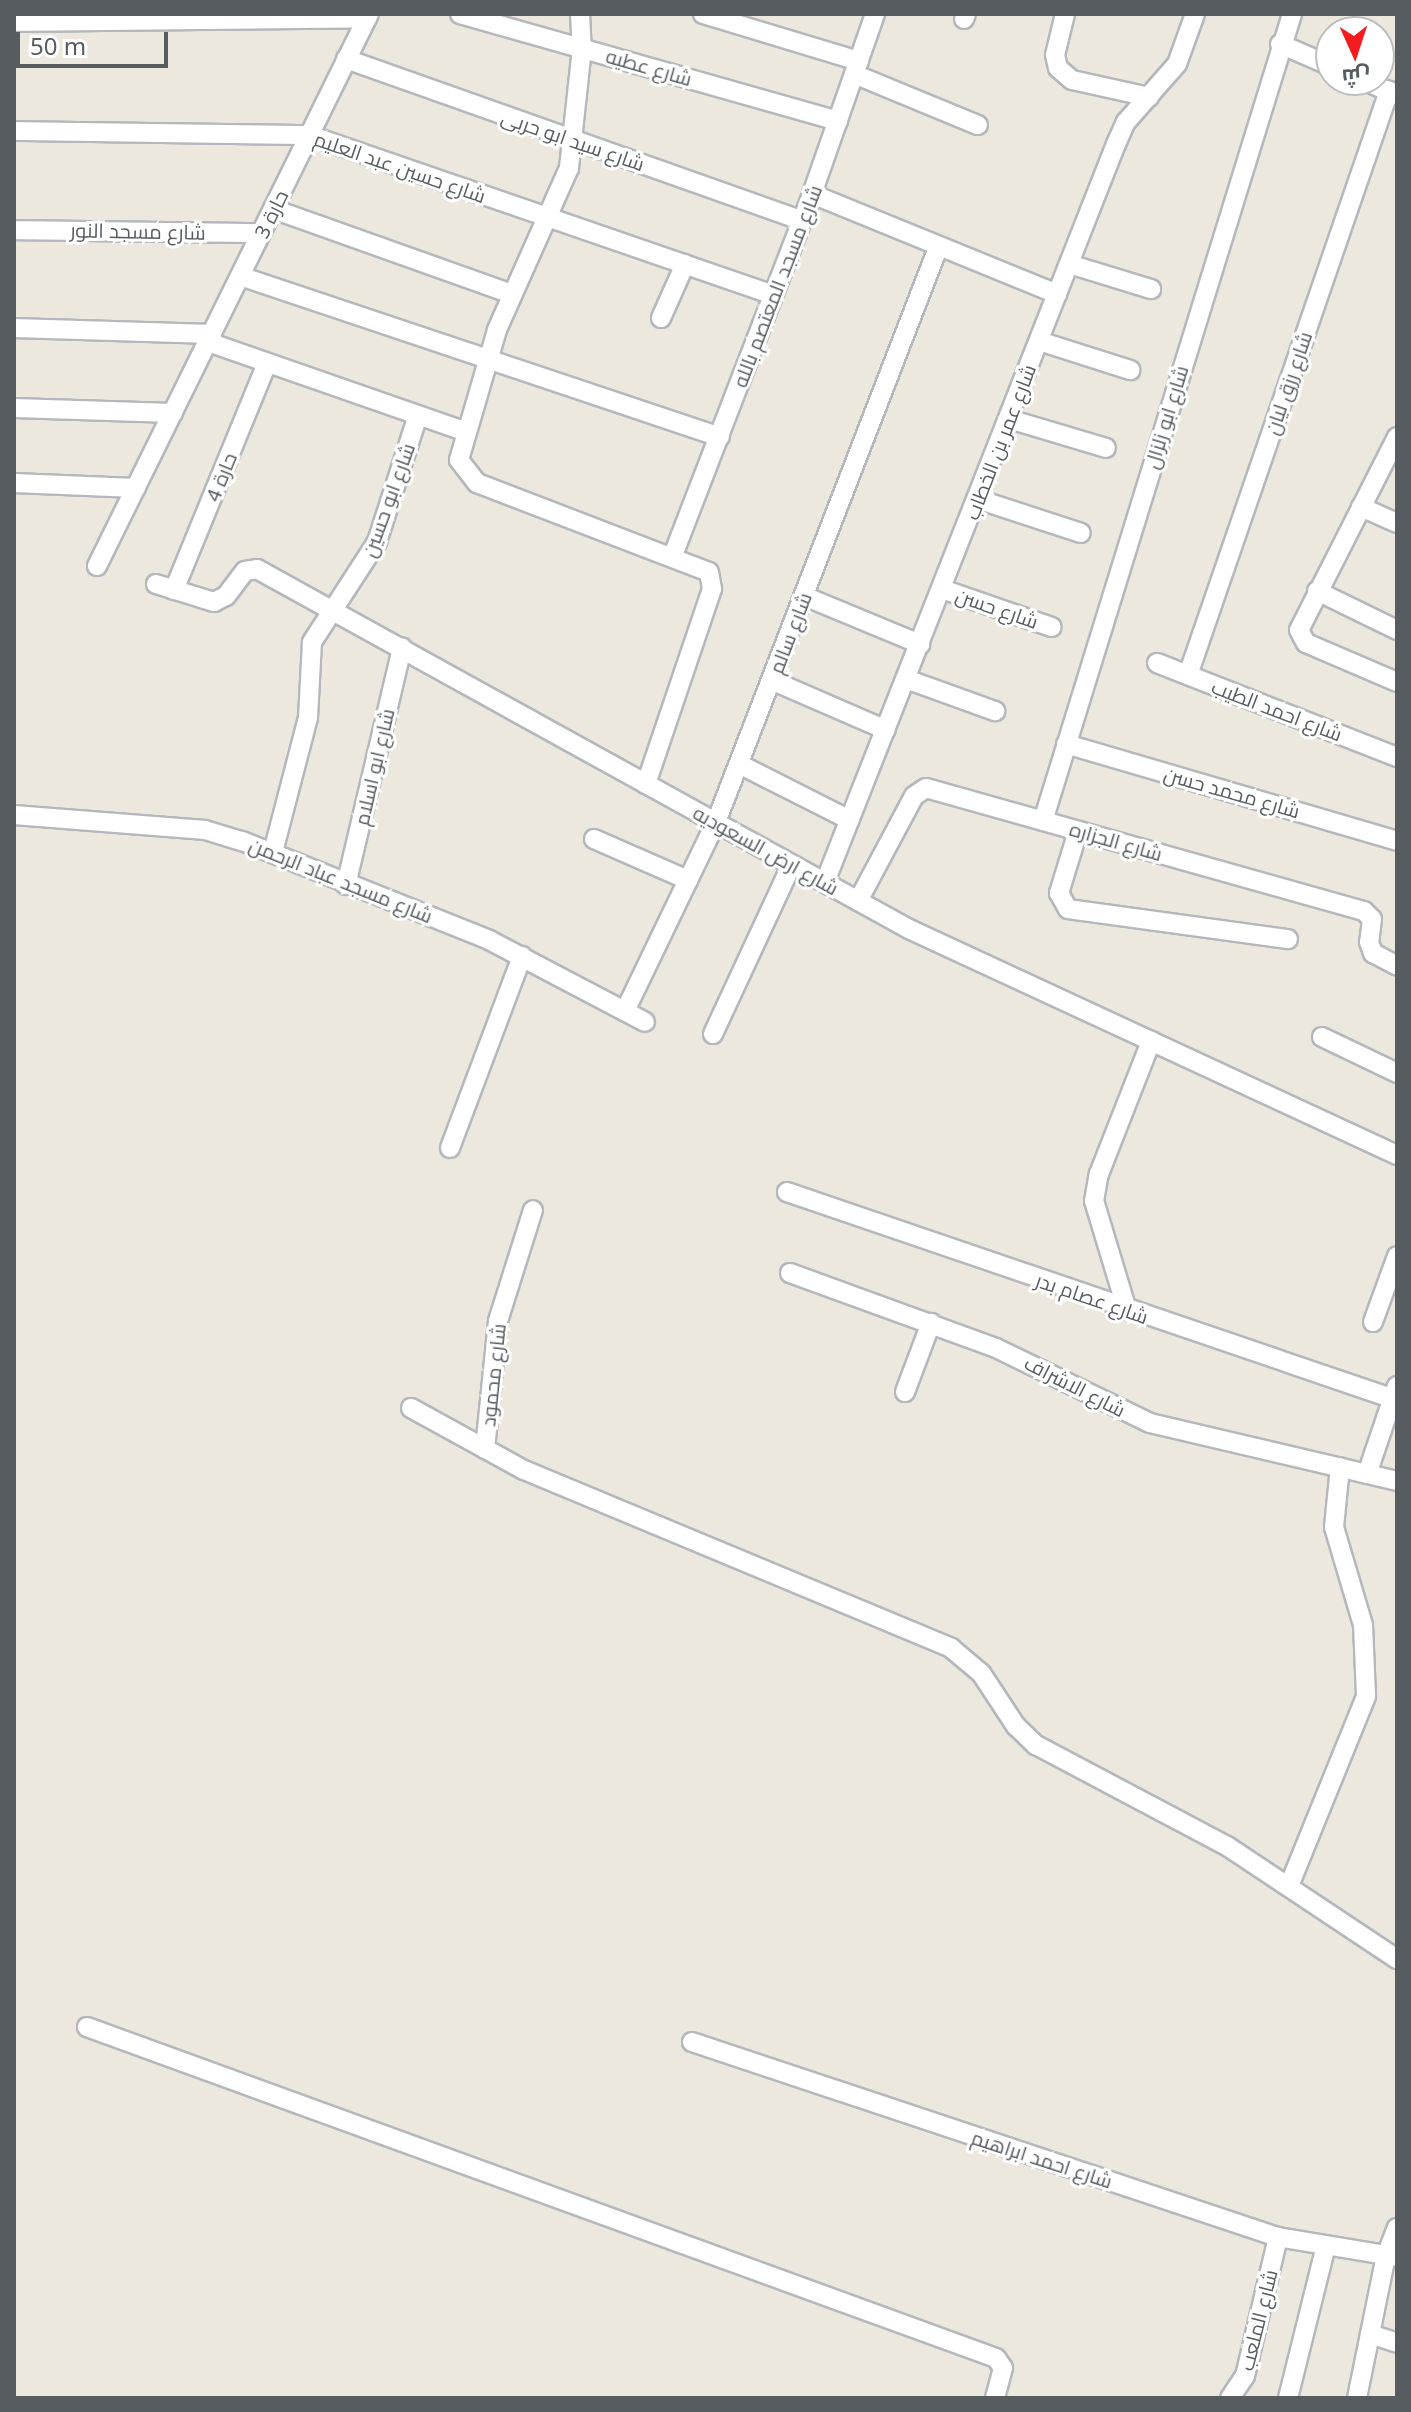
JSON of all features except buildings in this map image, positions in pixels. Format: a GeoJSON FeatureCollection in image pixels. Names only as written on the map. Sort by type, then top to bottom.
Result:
{"type":"FeatureCollection","features":[{"type":"Feature","properties":{"kind":"street","name":"شارع عطيه"},"geometry":{"type":"LineString","coordinates":[[460,14],[838,121]]}},
{"type":"Feature","properties":{"kind":"street"},"geometry":{"type":"LineString","coordinates":[[580,14],[582,48],[575,141],[547,217],[487,359],[459,460],[477,483],[673,555],[709,572],[712,589],[646,784]]}},
{"type":"Feature","properties":{"kind":"street"},"geometry":{"type":"LineString","coordinates":[[703,14],[856,67],[978,125]]}},
{"type":"Feature","properties":{"kind":"street","name":"شارع مسجد المعتصم بالله"},"geometry":{"type":"LineString","coordinates":[[673,555],[812,194],[875,14]]}},
{"type":"Feature","properties":{"kind":"street"},"geometry":{"type":"LineString","coordinates":[[1065,14],[1055,55],[1058,68],[1072,80],[1149,97]]}},
{"type":"Feature","properties":{"kind":"street","name":"شارع عمر بن الخطاب"},"geometry":{"type":"LineString","coordinates":[[825,882],[1116,144],[1126,122],[1177,64],[1195,14]]}},
{"type":"Feature","properties":{"kind":"street","name":"شارع ابو زلزال"},"geometry":{"type":"LineString","coordinates":[[1043,821],[1280,44],[1292,14]]}},
{"type":"Feature","properties":{"kind":"street"},"geometry":{"type":"LineString","coordinates":[[14,22],[73,17],[368,16]]}},
{"type":"Feature","properties":{"kind":"street","name":"حارة 3"},"geometry":{"type":"LineString","coordinates":[[97,566],[368,16]]}},
{"type":"Feature","properties":{"kind":"street"},"geometry":{"type":"LineString","coordinates":[[1280,44],[1315,59]]}},
{"type":"Feature","properties":{"kind":"street","name":"شارع سيد ابو حربى"},"geometry":{"type":"LineString","coordinates":[[346,59],[800,220]]}},
{"type":"Feature","properties":{"kind":"street","name":"شارع رزق ليان"},"geometry":{"type":"LineString","coordinates":[[1188,675],[1392,96]]}},
{"type":"Feature","properties":{"kind":"street","name":"شارع حسين عبد العليم"},"geometry":{"type":"LineString","coordinates":[[14,131],[309,135],[771,294]]}},
{"type":"Feature","properties":{"kind":"street"},"geometry":{"type":"LineString","coordinates":[[812,194],[1057,294]]}},
{"type":"Feature","properties":{"kind":"street"},"geometry":{"type":"LineString","coordinates":[[273,209],[512,294]]}},
{"type":"Feature","properties":{"kind":"street","name":"شارع مسجد النور"},"geometry":{"type":"LineString","coordinates":[[14,230],[261,233]]}},
{"type":"Feature","properties":{"kind":"street","name":"شارع سالم"},"geometry":{"type":"LineString","coordinates":[[625,1011],[716,822],[938,248]]}},
{"type":"Feature","properties":{"kind":"street"},"geometry":{"type":"LineString","coordinates":[[661,318],[685,264]]}},
{"type":"Feature","properties":{"kind":"street"},"geometry":{"type":"LineString","coordinates":[[1069,264],[1151,289]]}},
{"type":"Feature","properties":{"kind":"street"},"geometry":{"type":"LineString","coordinates":[[240,276],[720,437]]}},
{"type":"Feature","properties":{"kind":"street"},"geometry":{"type":"LineString","coordinates":[[14,328],[210,338],[267,363],[467,432]]}},
{"type":"Feature","properties":{"kind":"street"},"geometry":{"type":"LineString","coordinates":[[1039,341],[1130,370]]}},
{"type":"Feature","properties":{"kind":"street","name":"حارة 4"},"geometry":{"type":"LineString","coordinates":[[165,587],[267,363]]}},
{"type":"Feature","properties":{"kind":"street"},"geometry":{"type":"LineString","coordinates":[[14,408],[173,413]]}},
{"type":"Feature","properties":{"kind":"street","name":"شارع ابو حسين"},"geometry":{"type":"LineString","coordinates":[[273,852],[308,718],[307,660],[333,610],[377,542],[418,415]]}},
{"type":"Feature","properties":{"kind":"street"},"geometry":{"type":"LineString","coordinates":[[1009,419],[1106,448]]}},
{"type":"Feature","properties":{"kind":"street"},"geometry":{"type":"LineString","coordinates":[[1397,437],[1300,625],[1302,640],[1397,682]]}},
{"type":"Feature","properties":{"kind":"street"},"geometry":{"type":"LineString","coordinates":[[14,483],[136,488]]}},
{"type":"Feature","properties":{"kind":"street"},"geometry":{"type":"LineString","coordinates":[[977,499],[1081,533]]}},
{"type":"Feature","properties":{"kind":"street"},"geometry":{"type":"LineString","coordinates":[[1361,507],[1397,523]]}},
{"type":"Feature","properties":{"kind":"street","name":"شارع ارض السعوديه"},"geometry":{"type":"LineString","coordinates":[[165,587],[214,602],[253,568],[858,901],[1397,1155]]}},
{"type":"Feature","properties":{"kind":"street","name":"شارع حسن"},"geometry":{"type":"LineString","coordinates":[[942,589],[1052,627]]}},
{"type":"Feature","properties":{"kind":"street"},"geometry":{"type":"LineString","coordinates":[[1317,591],[1397,630]]}},
{"type":"Feature","properties":{"kind":"street"},"geometry":{"type":"LineString","coordinates":[[804,596],[920,644]]}},
{"type":"Feature","properties":{"kind":"street","name":"شارع ابو اسلام"},"geometry":{"type":"LineString","coordinates":[[346,885],[402,648]]}},
{"type":"Feature","properties":{"kind":"street","name":"شارع احمد الطيب"},"geometry":{"type":"LineString","coordinates":[[1157,663],[1397,757]]}},
{"type":"Feature","properties":{"kind":"street"},"geometry":{"type":"LineString","coordinates":[[906,679],[995,711]]}},
{"type":"Feature","properties":{"kind":"street"},"geometry":{"type":"LineString","coordinates":[[771,680],[886,730]]}},
{"type":"Feature","properties":{"kind":"street","name":"شارع محمد حسن"},"geometry":{"type":"LineString","coordinates":[[1066,744],[1397,841]]}},
{"type":"Feature","properties":{"kind":"street"},"geometry":{"type":"LineString","coordinates":[[739,764],[850,820]]}},
{"type":"Feature","properties":{"kind":"street","name":"شارع الجزاره"},"geometry":{"type":"LineString","coordinates":[[858,901],[922,788],[1364,911],[1372,919],[1369,942],[1373,953],[1397,966]]}},
{"type":"Feature","properties":{"kind":"street","name":"شارع مسجد عباد الرحمن"},"geometry":{"type":"LineString","coordinates":[[14,815],[205,830],[273,852],[522,956],[645,1022]]}},
{"type":"Feature","properties":{"kind":"street"},"geometry":{"type":"LineString","coordinates":[[1078,831],[1059,893],[1068,909],[1288,939]]}},
{"type":"Feature","properties":{"kind":"street"},"geometry":{"type":"LineString","coordinates":[[594,839],[688,880]]}},
{"type":"Feature","properties":{"kind":"street"},"geometry":{"type":"LineString","coordinates":[[713,1034],[792,864]]}},
{"type":"Feature","properties":{"kind":"street"},"geometry":{"type":"LineString","coordinates":[[450,1148],[522,956]]}},
{"type":"Feature","properties":{"kind":"street"},"geometry":{"type":"LineString","coordinates":[[1322,1037],[1397,1073]]}},
{"type":"Feature","properties":{"kind":"street"},"geometry":{"type":"LineString","coordinates":[[1127,1310],[1094,1201],[1099,1174],[1151,1041]]}},
{"type":"Feature","properties":{"kind":"street","name":"شارع عصام بدر"},"geometry":{"type":"LineString","coordinates":[[787,1192],[1127,1310],[1395,1396]]}},
{"type":"Feature","properties":{"kind":"street","name":"شارع محمود"},"geometry":{"type":"LineString","coordinates":[[485,1449],[498,1321],[533,1210]]}},
{"type":"Feature","properties":{"kind":"street"},"geometry":{"type":"LineString","coordinates":[[1373,1322],[1397,1256]]}},
{"type":"Feature","properties":{"kind":"street","name":"شارع الاشراف"},"geometry":{"type":"LineString","coordinates":[[790,1273],[1029,1362],[1150,1423],[1397,1481]]}},
{"type":"Feature","properties":{"kind":"street"},"geometry":{"type":"LineString","coordinates":[[905,1392],[931,1323]]}},
{"type":"Feature","properties":{"kind":"street"},"geometry":{"type":"LineString","coordinates":[[1367,1474],[1395,1396]]}},
{"type":"Feature","properties":{"kind":"street"},"geometry":{"type":"LineString","coordinates":[[411,1408],[524,1470],[951,1648],[981,1673],[1016,1726],[1036,1745],[1227,1846],[1397,1959]]}},
{"type":"Feature","properties":{"kind":"street"},"geometry":{"type":"LineString","coordinates":[[1289,1886],[1366,1696],[1363,1625],[1334,1527],[1340,1467]]}},
{"type":"Feature","properties":{"kind":"street"},"geometry":{"type":"LineString","coordinates":[[87,2027],[996,2358],[1003,2368],[995,2398]]}},
{"type":"Feature","properties":{"kind":"street","name":"شارع احمد ابراهيم"},"geometry":{"type":"LineString","coordinates":[[692,2042],[1278,2237],[1392,2256]]}},
{"type":"Feature","properties":{"kind":"street"},"geometry":{"type":"LineString","coordinates":[[1357,2398],[1397,2228]]}},
{"type":"Feature","properties":{"kind":"street","name":"شارع الملعب"},"geometry":{"type":"LineString","coordinates":[[1230,2398],[1245,2376],[1278,2237]]}},
{"type":"Feature","properties":{"kind":"street"},"geometry":{"type":"LineString","coordinates":[[1288,2398],[1326,2246]]}},
{"type":"Feature","properties":{"kind":"street"},"geometry":{"type":"LineString","coordinates":[[1370,2334],[1397,2343]]}}]}
